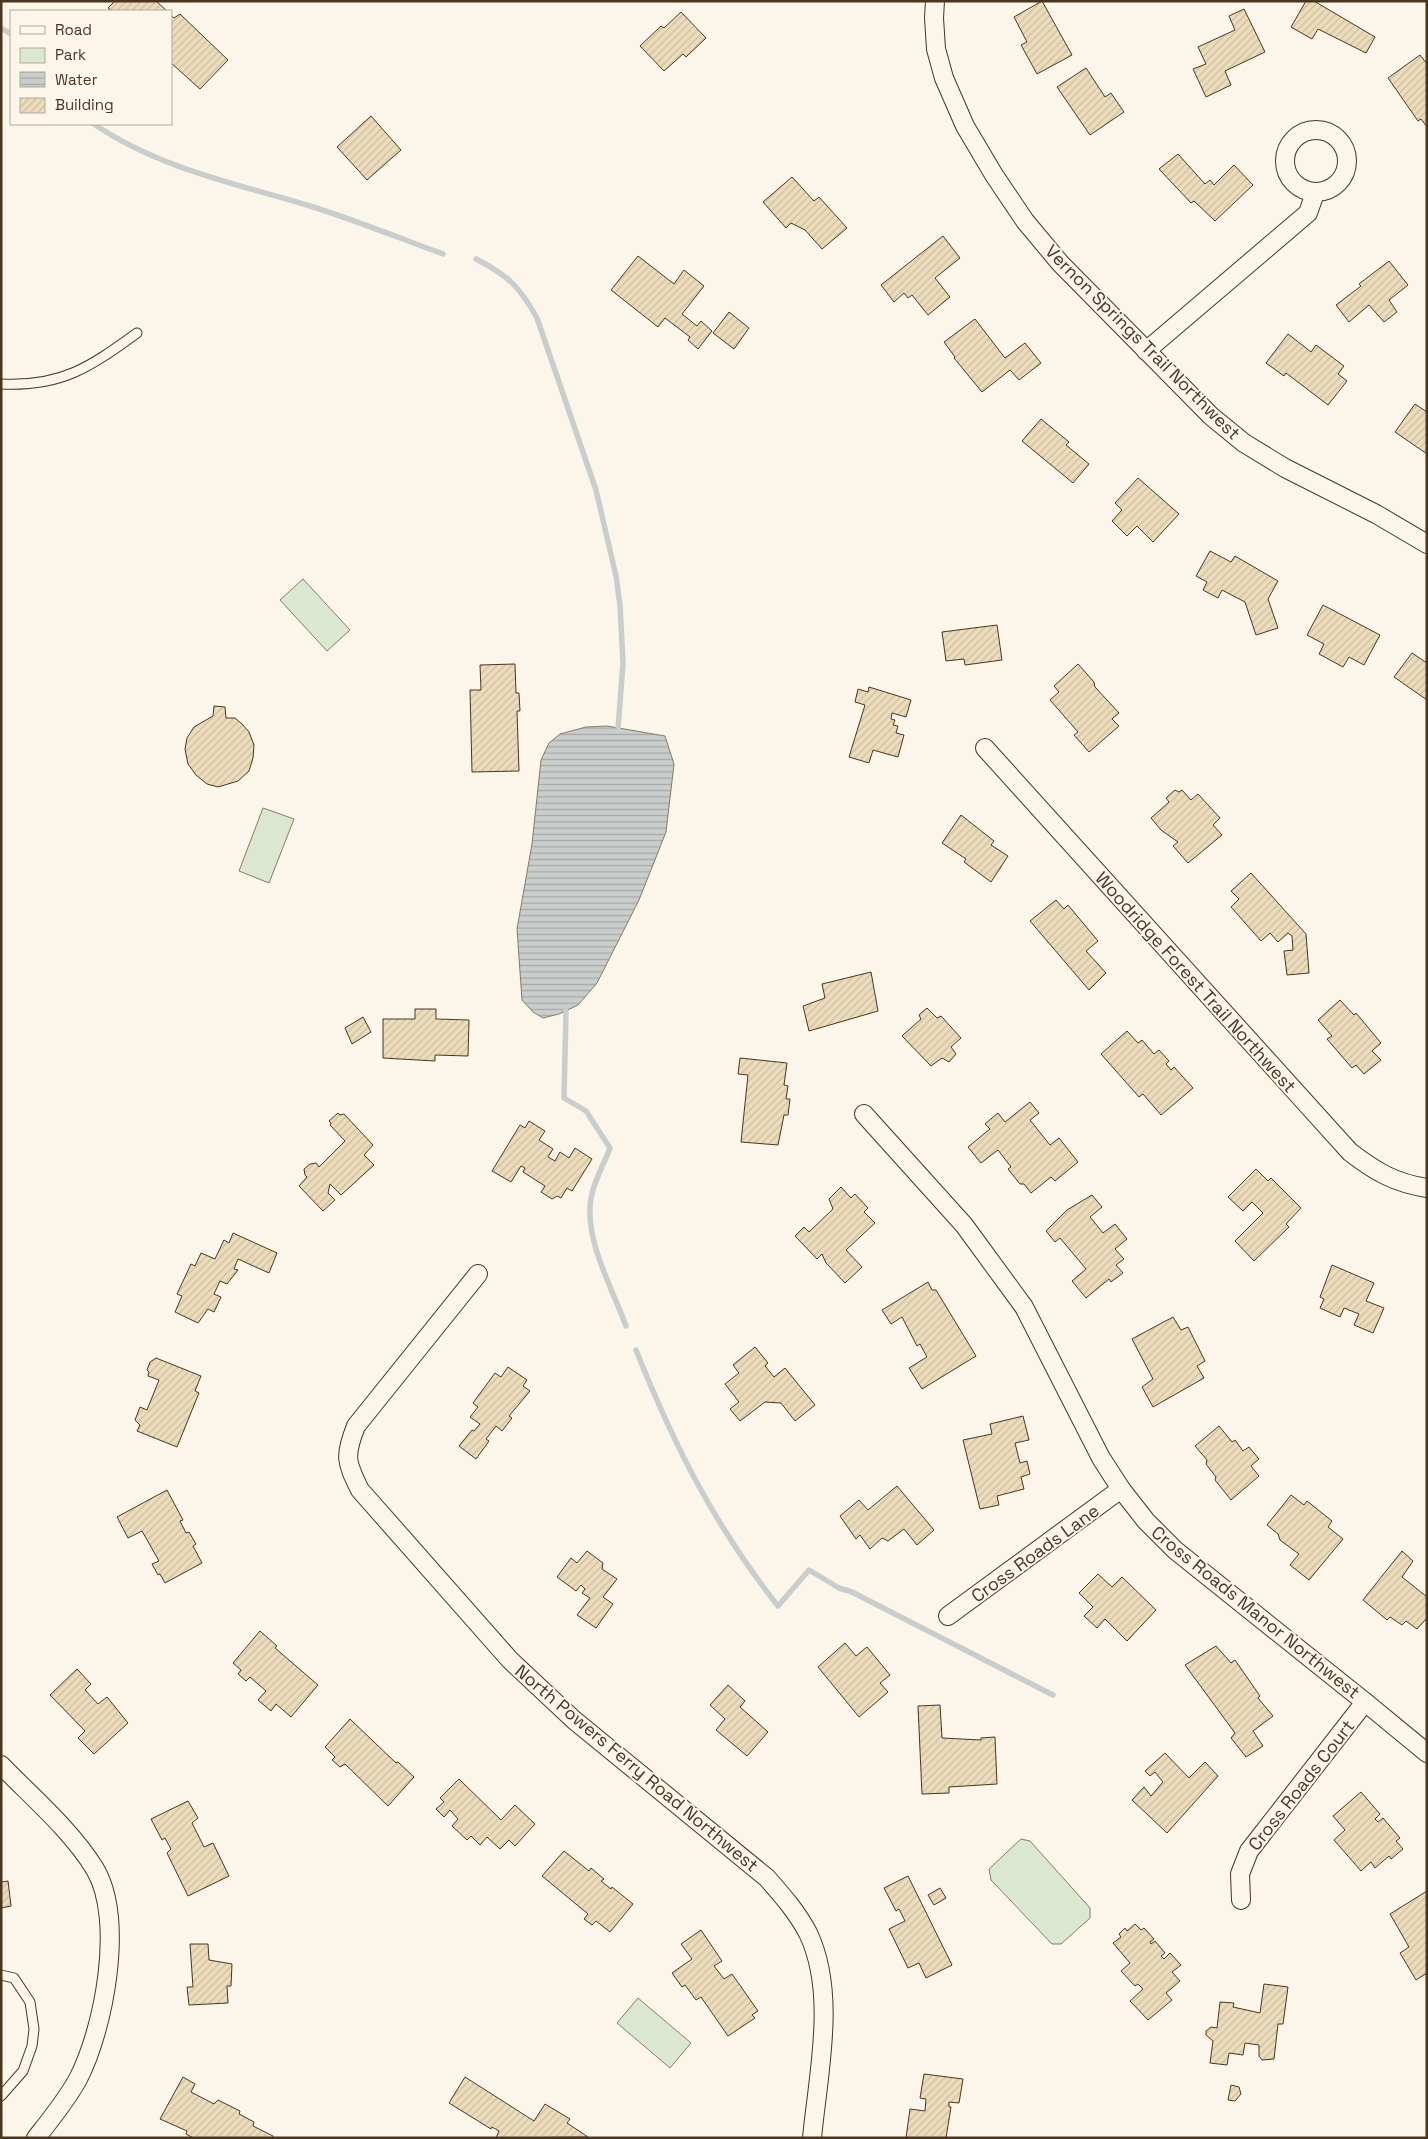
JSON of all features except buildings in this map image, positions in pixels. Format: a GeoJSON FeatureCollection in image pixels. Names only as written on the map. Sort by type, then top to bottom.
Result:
{"type":"FeatureCollection","features":[{"type":"Feature","properties":{"kind":"street","name":"Vernon Springs Trail Northwest"},"geometry":{"type":"LineString","coordinates":[[935,1],[936,48],[944,78],[965,126],[994,175],[1025,220],[1060,263],[1212,416],[1244,443],[1285,468],[1376,514],[1427,544]]}},
{"type":"Feature","properties":{"kind":"street"},"geometry":{"type":"LineString","coordinates":[[1146,351],[1308,213],[1315,193]]}},
{"type":"Feature","properties":{"kind":"street","name":"Woodridge Forest Trail Northwest"},"geometry":{"type":"LineString","coordinates":[[985,748],[1350,1152],[1373,1170],[1404,1184],[1427,1188]]}},
{"type":"Feature","properties":{"kind":"street","name":"Cross Roads Manor Northwest"},"geometry":{"type":"LineString","coordinates":[[864,1114],[964,1224],[1024,1307],[1101,1458],[1121,1490],[1146,1521],[1175,1550],[1427,1754]]}},
{"type":"Feature","properties":{"kind":"street","name":"North Powers Ferry Road Northwest"},"geometry":{"type":"LineString","coordinates":[[478,1274],[356,1426],[348,1447],[349,1469],[360,1490],[510,1660],[574,1720],[767,1878],[790,1904],[808,1933],[822,1978],[824,2021],[812,2138]]}},
{"type":"Feature","properties":{"kind":"street","name":"Cross Roads Lane"},"geometry":{"type":"LineString","coordinates":[[948,1616],[1121,1490]]}},
{"type":"Feature","properties":{"kind":"street","name":"Cross Roads Court"},"geometry":{"type":"LineString","coordinates":[[1241,1900],[1240,1874],[1249,1851],[1365,1702]]}},
{"type":"Feature","properties":{"kind":"street"},"geometry":{"type":"LineString","coordinates":[[1,1765],[80,1847],[96,1871],[104,1892],[110,1920],[109,1956],[101,2013],[91,2049],[78,2078],[65,2100],[36,2138]]}},
{"type":"Feature","properties":{"kind":"lane"},"geometry":{"type":"LineString","coordinates":[[1,384],[23,385],[68,376],[98,362],[137,333]]}},
{"type":"Feature","properties":{"kind":"lane"},"geometry":{"type":"LineString","coordinates":[[1,1975],[14,1978],[30,2002],[34,2029],[32,2046],[23,2071],[1,2096]]}},
{"type":"Feature","properties":{"kind":"green space"},"geometry":{"type":"Polygon","coordinates":[[[303,579],[350,630],[327,651],[280,600],[303,579]]]}},
{"type":"Feature","properties":{"kind":"green space"},"geometry":{"type":"Polygon","coordinates":[[[263,808],[294,819],[269,883],[239,871],[263,808]]]}},
{"type":"Feature","properties":{"kind":"green space"},"geometry":{"type":"Polygon","coordinates":[[[1021,1839],[1030,1841],[1090,1908],[1090,1918],[1061,1944],[1052,1944],[991,1880],[989,1869],[1021,1839]]]}},
{"type":"Feature","properties":{"kind":"green space"},"geometry":{"type":"Polygon","coordinates":[[[638,1998],[691,2043],[670,2068],[617,2023],[638,1998]]]}},
{"type":"Feature","properties":{"kind":"water"},"geometry":{"type":"Polygon","coordinates":[[[607,726],[665,736],[674,764],[666,832],[639,900],[597,983],[578,1005],[559,1014],[543,1018],[533,1012],[522,1000],[517,929],[532,844],[541,760],[549,743],[560,734],[586,727],[607,726]]]}},
{"type":"Feature","properties":{"kind":"waterway"},"geometry":{"type":"LineString","coordinates":[[1,28],[10,33]]}},
{"type":"Feature","properties":{"kind":"waterway"},"geometry":{"type":"LineString","coordinates":[[96,125],[144,152],[171,163],[226,182],[327,211],[443,254]]}},
{"type":"Feature","properties":{"kind":"waterway"},"geometry":{"type":"LineString","coordinates":[[476,259],[497,271],[512,283],[525,298],[537,318],[596,490],[616,576],[620,605],[623,663],[618,729]]}},
{"type":"Feature","properties":{"kind":"waterway"},"geometry":{"type":"LineString","coordinates":[[566,1011],[564,1098],[586,1111],[610,1148],[592,1192],[590,1214],[595,1247],[626,1326]]}},
{"type":"Feature","properties":{"kind":"waterway"},"geometry":{"type":"LineString","coordinates":[[636,1350],[665,1419],[697,1483],[734,1545],[778,1606],[809,1570],[839,1588],[852,1592],[1053,1695]]}}]}
